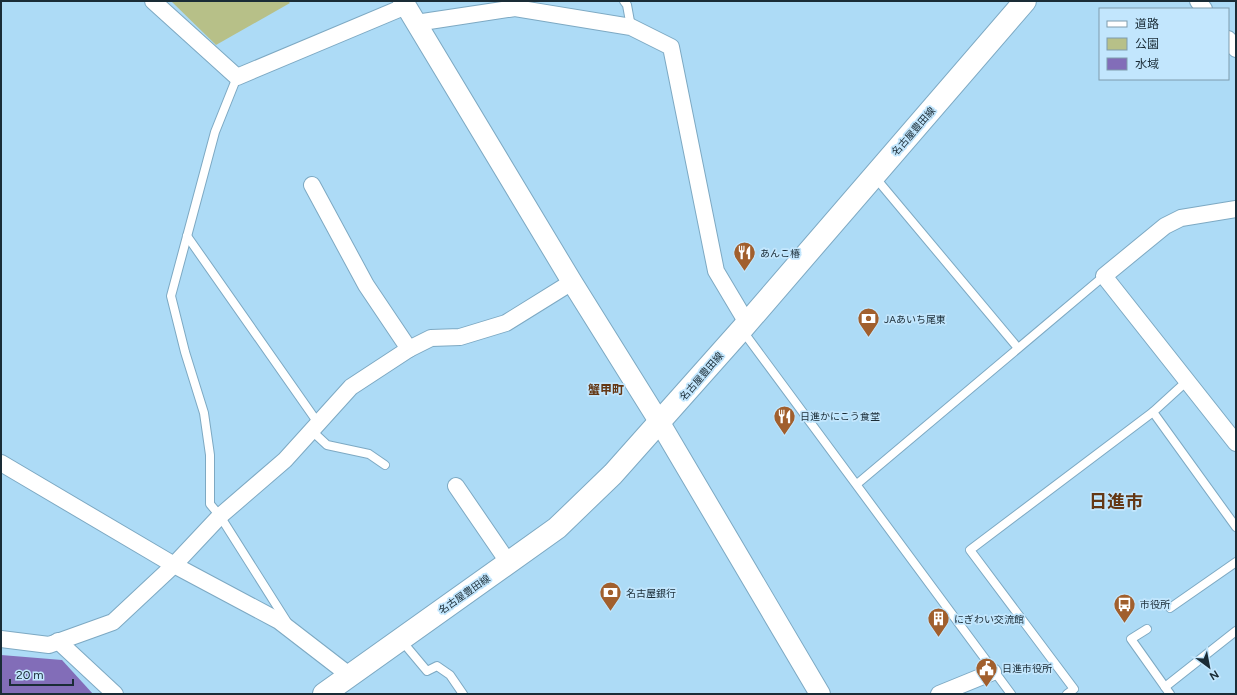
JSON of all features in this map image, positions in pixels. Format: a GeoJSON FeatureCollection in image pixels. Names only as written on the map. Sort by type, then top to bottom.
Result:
{"type":"FeatureCollection","features":[{"type":"Feature","properties":{"kind":"main road","name":"名古屋豊田線"},"geometry":{"type":"LineString","coordinates":[[324,694],[557,528],[613,474],[660,423],[1026,1]]}},
{"type":"Feature","properties":{"kind":"street"},"geometry":{"type":"LineString","coordinates":[[153,1],[237,77],[404,3],[572,282],[660,423],[820,694]]}},
{"type":"Feature","properties":{"kind":"street"},"geometry":{"type":"LineString","coordinates":[[416,23],[519,5],[631,27],[671,47],[716,271],[744,326]]}},
{"type":"Feature","properties":{"kind":"street"},"geometry":{"type":"LineString","coordinates":[[1229,40],[1236,49]]}},
{"type":"Feature","properties":{"kind":"street"},"geometry":{"type":"LineString","coordinates":[[312,185],[366,285],[409,349]]}},
{"type":"Feature","properties":{"kind":"street"},"geometry":{"type":"LineString","coordinates":[[1236,209],[1181,218],[1165,226],[1104,276],[1236,443]]}},
{"type":"Feature","properties":{"kind":"street"},"geometry":{"type":"LineString","coordinates":[[1,639],[49,644],[113,622],[174,565],[220,516],[285,460],[351,387],[409,349],[431,338],[460,337],[506,323],[572,282]]}},
{"type":"Feature","properties":{"kind":"street"},"geometry":{"type":"LineString","coordinates":[[1,463],[174,565],[279,621],[349,675]]}},
{"type":"Feature","properties":{"kind":"street"},"geometry":{"type":"LineString","coordinates":[[456,486],[508,562]]}},
{"type":"Feature","properties":{"kind":"street"},"geometry":{"type":"LineString","coordinates":[[58,641],[115,694]]}},
{"type":"Feature","properties":{"kind":"street"},"geometry":{"type":"LineString","coordinates":[[939,694],[993,672]]}},
{"type":"Feature","properties":{"kind":"lane"},"geometry":{"type":"LineString","coordinates":[[624,1],[627,5],[631,27]]}},
{"type":"Feature","properties":{"kind":"lane"},"geometry":{"type":"LineString","coordinates":[[237,77],[215,132],[171,296],[185,352],[204,413],[210,455],[210,504],[220,516],[292,630]]}},
{"type":"Feature","properties":{"kind":"lane"},"geometry":{"type":"LineString","coordinates":[[874,176],[1018,348]]}},
{"type":"Feature","properties":{"kind":"lane"},"geometry":{"type":"LineString","coordinates":[[187,236],[327,445],[369,454],[385,465]]}},
{"type":"Feature","properties":{"kind":"lane"},"geometry":{"type":"LineString","coordinates":[[857,484],[1104,276]]}},
{"type":"Feature","properties":{"kind":"lane"},"geometry":{"type":"LineString","coordinates":[[744,326],[993,672],[1011,694]]}},
{"type":"Feature","properties":{"kind":"lane"},"geometry":{"type":"LineString","coordinates":[[1067,694],[1074,689],[970,550],[1153,412],[1187,381]]}},
{"type":"Feature","properties":{"kind":"lane"},"geometry":{"type":"LineString","coordinates":[[1153,412],[1236,527]]}},
{"type":"Feature","properties":{"kind":"lane"},"geometry":{"type":"LineString","coordinates":[[1170,608],[1236,562]]}},
{"type":"Feature","properties":{"kind":"lane"},"geometry":{"type":"LineString","coordinates":[[1147,629],[1131,639],[1167,691],[1236,631]]}},
{"type":"Feature","properties":{"kind":"lane"},"geometry":{"type":"LineString","coordinates":[[400,639],[427,671],[437,666],[450,675],[463,694]]}},
{"type":"Feature","properties":{"kind":"green space"},"geometry":{"type":"Polygon","coordinates":[[[171,1],[288,1],[290,3],[216,45],[171,1]]]}},
{"type":"Feature","properties":{"kind":"water"},"geometry":{"type":"Polygon","coordinates":[[[1,655],[62,660],[93,694],[1,694],[1,655]]]}},
{"type":"Feature","properties":{"kind":"place","name":"あんこ椿"},"geometry":{"type":"Point","coordinates":[745,272]}},
{"type":"Feature","properties":{"kind":"place","name":"JAあいち尾東"},"geometry":{"type":"Point","coordinates":[868,338]}},
{"type":"Feature","properties":{"kind":"place","name":"日進かにこう食堂"},"geometry":{"type":"Point","coordinates":[785,436]}},
{"type":"Feature","properties":{"kind":"place","name":"名古屋銀行"},"geometry":{"type":"Point","coordinates":[611,612]}},
{"type":"Feature","properties":{"kind":"place","name":"市役所"},"geometry":{"type":"Point","coordinates":[1125,624]}},
{"type":"Feature","properties":{"kind":"place","name":"にぎわい交流館"},"geometry":{"type":"Point","coordinates":[938,638]}},
{"type":"Feature","properties":{"kind":"place","name":"日進市役所"},"geometry":{"type":"Point","coordinates":[986,688]}},
{"type":"Feature","properties":{"kind":"district","name":"蟹甲町"},"geometry":{"type":"Point","coordinates":[606,390]}},
{"type":"Feature","properties":{"kind":"district","name":"日進市"},"geometry":{"type":"Point","coordinates":[1116,502]}}]}
